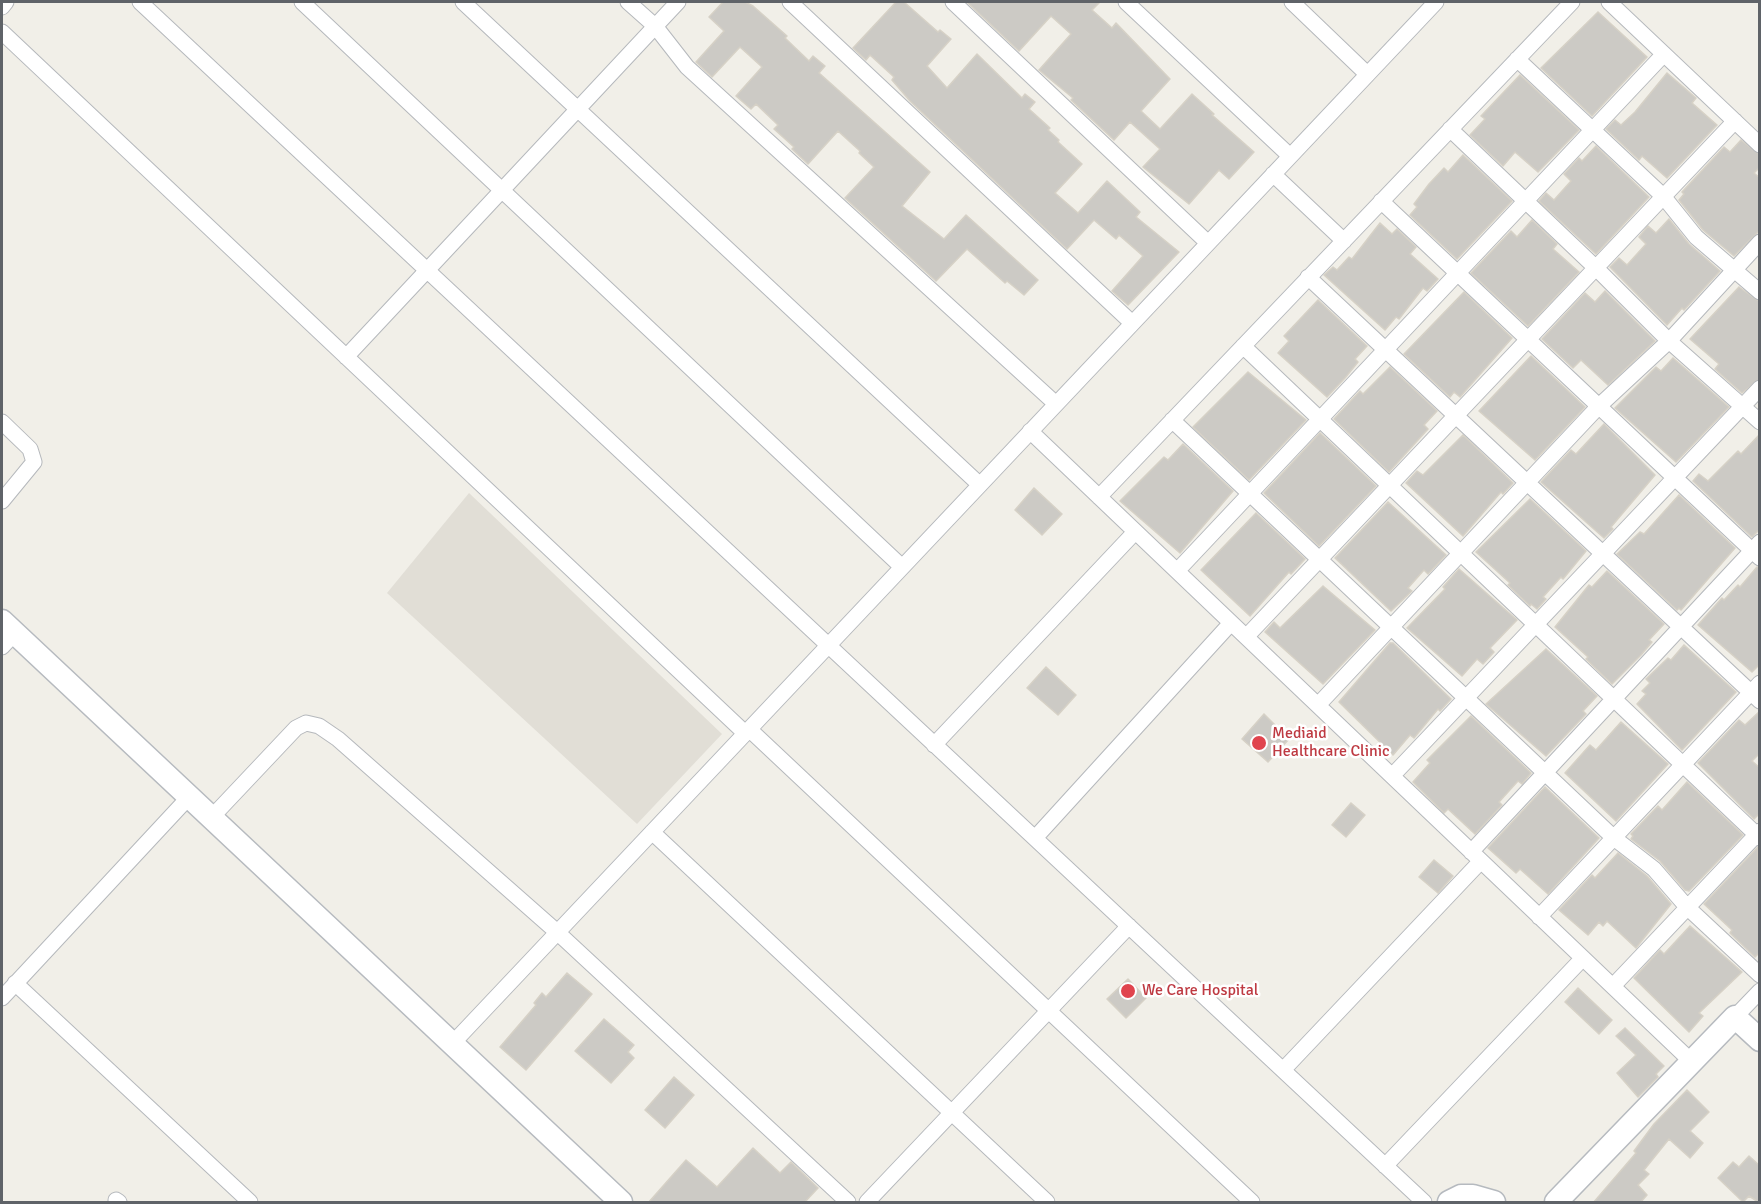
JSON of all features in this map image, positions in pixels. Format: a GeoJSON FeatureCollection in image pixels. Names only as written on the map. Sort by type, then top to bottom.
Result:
{"type":"FeatureCollection","features":[{"type":"Feature","properties":{"kind":"street"},"geometry":{"type":"LineString","coordinates":[[140,2],[1424,1203]]}},
{"type":"Feature","properties":{"kind":"street"},"geometry":{"type":"LineString","coordinates":[[302,2],[902,567]]}},
{"type":"Feature","properties":{"kind":"street"},"geometry":{"type":"LineString","coordinates":[[463,2],[980,484]]}},
{"type":"Feature","properties":{"kind":"street"},"geometry":{"type":"LineString","coordinates":[[628,2],[655,26],[687,68],[1056,404]]}},
{"type":"Feature","properties":{"kind":"street"},"geometry":{"type":"LineString","coordinates":[[346,357],[678,2]]}},
{"type":"Feature","properties":{"kind":"street"},"geometry":{"type":"LineString","coordinates":[[790,2],[1132,323]]}},
{"type":"Feature","properties":{"kind":"street"},"geometry":{"type":"LineString","coordinates":[[953,2],[1208,243]]}},
{"type":"Feature","properties":{"kind":"street"},"geometry":{"type":"LineString","coordinates":[[1126,2],[1290,156]]}},
{"type":"Feature","properties":{"kind":"street"},"geometry":{"type":"LineString","coordinates":[[1292,2],[1367,74]]}},
{"type":"Feature","properties":{"kind":"street"},"geometry":{"type":"LineString","coordinates":[[452,1044],[1436,2]]}},
{"type":"Feature","properties":{"kind":"street"},"geometry":{"type":"LineString","coordinates":[[1099,497],[1572,2]]}},
{"type":"Feature","properties":{"kind":"street"},"geometry":{"type":"LineString","coordinates":[[1609,2],[1760,145]]}},
{"type":"Feature","properties":{"kind":"street"},"geometry":{"type":"LineString","coordinates":[[2,32],[346,357],[1252,1203]]}},
{"type":"Feature","properties":{"kind":"street"},"geometry":{"type":"LineString","coordinates":[[1177,571],[1664,54]]}},
{"type":"Feature","properties":{"kind":"street"},"geometry":{"type":"LineString","coordinates":[[1517,59],[1663,196],[1696,237],[1760,292]]}},
{"type":"Feature","properties":{"kind":"street"},"geometry":{"type":"LineString","coordinates":[[1246,637],[1735,121]]}},
{"type":"Feature","properties":{"kind":"street"},"geometry":{"type":"LineString","coordinates":[[1450,129],[1596,267],[1669,341],[1760,422]]}},
{"type":"Feature","properties":{"kind":"street"},"geometry":{"type":"LineString","coordinates":[[1273,174],[1344,241]]}},
{"type":"Feature","properties":{"kind":"street"},"geometry":{"type":"LineString","coordinates":[[1283,1070],[1476,856],[1545,772],[1680,627],[1757,550],[1674,478],[1381,201]]}},
{"type":"Feature","properties":{"kind":"street"},"geometry":{"type":"LineString","coordinates":[[1318,705],[1599,406],[1669,341],[1760,242]]}},
{"type":"Feature","properties":{"kind":"street"},"geometry":{"type":"LineString","coordinates":[[1308,278],[1680,627],[1756,692],[1682,765],[1539,916]]}},
{"type":"Feature","properties":{"kind":"street"},"geometry":{"type":"LineString","coordinates":[[1243,346],[1682,765],[1758,834],[1613,986]]}},
{"type":"Feature","properties":{"kind":"street"},"geometry":{"type":"LineString","coordinates":[[1392,776],[1760,388]]}},
{"type":"Feature","properties":{"kind":"street"},"geometry":{"type":"LineString","coordinates":[[1172,420],[1614,837],[1654,869],[1687,907],[1760,975]]}},
{"type":"Feature","properties":{"kind":"street"},"geometry":{"type":"LineString","coordinates":[[2,422],[30,450],[34,462],[2,501]]}},
{"type":"Feature","properties":{"kind":"street"},"geometry":{"type":"LineString","coordinates":[[1030,431],[1692,1062]]}},
{"type":"Feature","properties":{"kind":"street"},"geometry":{"type":"LineString","coordinates":[[934,745],[1135,532]]}},
{"type":"Feature","properties":{"kind":"street"},"geometry":{"type":"LineString","coordinates":[[1035,838],[1231,623]]}},
{"type":"Feature","properties":{"kind":"street"},"geometry":{"type":"LineString","coordinates":[[6,634],[189,797],[621,1203]]}},
{"type":"Feature","properties":{"kind":"street"},"geometry":{"type":"LineString","coordinates":[[211,818],[296,729],[306,723],[319,726],[338,739],[557,932],[848,1203]]}},
{"type":"Feature","properties":{"kind":"street"},"geometry":{"type":"LineString","coordinates":[[2,998],[189,797]]}},
{"type":"Feature","properties":{"kind":"street"},"geometry":{"type":"LineString","coordinates":[[652,832],[1047,1203]]}},
{"type":"Feature","properties":{"kind":"street"},"geometry":{"type":"LineString","coordinates":[[867,1203],[1129,926]]}},
{"type":"Feature","properties":{"kind":"street"},"geometry":{"type":"LineString","coordinates":[[1384,1166],[1583,958]]}},
{"type":"Feature","properties":{"kind":"street"},"geometry":{"type":"LineString","coordinates":[[15,983],[250,1203]]}},
{"type":"Feature","properties":{"kind":"street"},"geometry":{"type":"LineString","coordinates":[[1556,1203],[1760,991]]}},
{"type":"Feature","properties":{"kind":"street"},"geometry":{"type":"LineString","coordinates":[[1735,1017],[1760,1040]]}},
{"type":"Feature","properties":{"kind":"street"},"geometry":{"type":"LineString","coordinates":[[1449,1203],[1461,1196],[1473,1196],[1494,1203]]}},
{"type":"Feature","properties":{"kind":"shaded area"},"geometry":{"type":"Polygon","coordinates":[[[469,493],[722,734],[637,824],[387,593],[469,493]]]}},
{"type":"Feature","properties":{"kind":"building"},"geometry":{"type":"Polygon","coordinates":[[[723,2],[745,2],[753,6],[787,36],[785,38],[809,61],[813,56],[825,66],[819,73],[930,172],[902,206],[944,239],[966,215],[1038,280],[1024,295],[1007,281],[1005,283],[967,249],[936,281],[845,198],[874,167],[859,153],[860,151],[838,131],[808,164],[792,149],[794,147],[774,129],[778,125],[756,104],[751,109],[736,96],[762,67],[740,47],[712,77],[696,62],[724,31],[709,17],[723,2]]]}},
{"type":"Feature","properties":{"kind":"building"},"geometry":{"type":"Polygon","coordinates":[[[896,2],[904,2],[938,32],[940,30],[951,39],[927,66],[947,88],[977,54],[1022,98],[1025,94],[1035,102],[1029,109],[1050,128],[1048,130],[1059,140],[1058,142],[1082,164],[1055,193],[1078,213],[1107,181],[1140,212],[1136,217],[1179,252],[1128,305],[1112,291],[1143,256],[1119,235],[1116,239],[1094,220],[1067,249],[910,101],[892,80],[894,77],[870,55],[866,60],[853,48],[896,2]]]}},
{"type":"Feature","properties":{"kind":"building"},"geometry":{"type":"Polygon","coordinates":[[[967,2],[1100,2],[1092,10],[1112,28],[1116,23],[1170,79],[1141,111],[1160,129],[1192,94],[1254,152],[1229,179],[1219,170],[1189,204],[1143,167],[1160,149],[1130,122],[1114,140],[1071,100],[1073,98],[1039,70],[1071,34],[1051,16],[1019,51],[967,2]]]}},
{"type":"Feature","properties":{"kind":"building"},"geometry":{"type":"Polygon","coordinates":[[[1598,12],[1647,57],[1592,116],[1541,68],[1598,12]]]}},
{"type":"Feature","properties":{"kind":"building"},"geometry":{"type":"Polygon","coordinates":[[[1667,73],[1696,98],[1692,103],[1717,125],[1667,178],[1642,156],[1639,160],[1606,129],[1615,120],[1621,125],[1635,112],[1667,73]]]}},
{"type":"Feature","properties":{"kind":"building"},"geometry":{"type":"Polygon","coordinates":[[[1520,75],[1579,130],[1538,172],[1515,152],[1503,166],[1470,135],[1485,119],[1481,116],[1520,75]]]}},
{"type":"Feature","properties":{"kind":"building"},"geometry":{"type":"Polygon","coordinates":[[[1741,140],[1760,155],[1760,167],[1754,173],[1760,178],[1760,230],[1734,256],[1703,230],[1679,200],[1684,194],[1682,192],[1724,147],[1730,152],[1741,140]]]}},
{"type":"Feature","properties":{"kind":"building"},"geometry":{"type":"Polygon","coordinates":[[[1596,146],[1649,197],[1596,254],[1539,201],[1546,193],[1554,200],[1571,181],[1564,174],[1579,158],[1582,161],[1596,146]]]}},
{"type":"Feature","properties":{"kind":"building"},"geometry":{"type":"Polygon","coordinates":[[[1463,155],[1512,201],[1457,259],[1410,215],[1417,207],[1414,204],[1429,184],[1444,168],[1448,172],[1463,155]]]}},
{"type":"Feature","properties":{"kind":"building"},"geometry":{"type":"Polygon","coordinates":[[[1669,219],[1689,244],[1720,271],[1667,325],[1610,267],[1619,258],[1627,265],[1646,244],[1639,237],[1648,226],[1656,233],[1669,219]]]}},
{"type":"Feature","properties":{"kind":"building"},"geometry":{"type":"Polygon","coordinates":[[[1532,220],[1557,244],[1553,249],[1579,272],[1528,326],[1471,273],[1511,231],[1517,237],[1532,220]]]}},
{"type":"Feature","properties":{"kind":"building"},"geometry":{"type":"Polygon","coordinates":[[[1380,223],[1392,234],[1397,229],[1416,247],[1410,254],[1438,279],[1427,291],[1423,288],[1399,319],[1396,317],[1385,330],[1324,275],[1333,267],[1337,270],[1349,257],[1352,259],[1380,223]]]}},
{"type":"Feature","properties":{"kind":"building"},"geometry":{"type":"Polygon","coordinates":[[[1739,287],[1760,302],[1760,379],[1742,393],[1715,369],[1719,364],[1690,339],[1739,287]]]}},
{"type":"Feature","properties":{"kind":"building"},"geometry":{"type":"Polygon","coordinates":[[[1605,291],[1655,341],[1608,385],[1581,360],[1573,368],[1542,339],[1585,293],[1595,302],[1605,291]]]}},
{"type":"Feature","properties":{"kind":"building"},"geometry":{"type":"Polygon","coordinates":[[[1464,292],[1512,338],[1460,397],[1454,392],[1450,397],[1404,354],[1464,292]]]}},
{"type":"Feature","properties":{"kind":"building"},"geometry":{"type":"Polygon","coordinates":[[[1318,300],[1367,346],[1355,359],[1358,362],[1327,397],[1278,353],[1289,341],[1284,336],[1318,300]]]}},
{"type":"Feature","properties":{"kind":"building"},"geometry":{"type":"Polygon","coordinates":[[[1531,356],[1585,407],[1535,460],[1479,411],[1531,356]]]}},
{"type":"Feature","properties":{"kind":"building"},"geometry":{"type":"Polygon","coordinates":[[[1673,358],[1729,407],[1676,462],[1615,408],[1656,367],[1661,371],[1673,358]]]}},
{"type":"Feature","properties":{"kind":"building"},"geometry":{"type":"Polygon","coordinates":[[[1390,367],[1437,411],[1424,425],[1428,429],[1389,472],[1334,419],[1360,391],[1363,394],[1390,367]]]}},
{"type":"Feature","properties":{"kind":"building"},"geometry":{"type":"Polygon","coordinates":[[[1248,372],[1306,420],[1249,480],[1193,427],[1248,372]]]}},
{"type":"Feature","properties":{"kind":"building"},"geometry":{"type":"Polygon","coordinates":[[[1604,424],[1655,475],[1604,538],[1541,482],[1571,450],[1576,454],[1604,424]]]}},
{"type":"Feature","properties":{"kind":"building"},"geometry":{"type":"Polygon","coordinates":[[[1320,433],[1376,486],[1319,546],[1264,493],[1320,433]]]}},
{"type":"Feature","properties":{"kind":"building"},"geometry":{"type":"Polygon","coordinates":[[[1760,434],[1760,529],[1752,537],[1693,481],[1699,474],[1708,481],[1738,451],[1741,454],[1760,434]]]}},
{"type":"Feature","properties":{"kind":"building"},"geometry":{"type":"Polygon","coordinates":[[[1463,435],[1513,483],[1503,494],[1501,492],[1463,536],[1406,483],[1417,471],[1423,475],[1463,435]]]}},
{"type":"Feature","properties":{"kind":"building"},"geometry":{"type":"Polygon","coordinates":[[[1183,444],[1233,491],[1180,553],[1120,501],[1164,457],[1168,460],[1183,444]]]}},
{"type":"Feature","properties":{"kind":"building"},"geometry":{"type":"Polygon","coordinates":[[[1034,488],[1062,514],[1042,535],[1015,510],[1034,488]]]}},
{"type":"Feature","properties":{"kind":"building"},"geometry":{"type":"Polygon","coordinates":[[[1679,495],[1735,548],[1681,610],[1679,608],[1677,610],[1617,554],[1640,532],[1644,534],[1679,495]]]}},
{"type":"Feature","properties":{"kind":"building"},"geometry":{"type":"Polygon","coordinates":[[[1530,499],[1586,551],[1563,579],[1561,577],[1543,597],[1546,599],[1537,609],[1531,604],[1530,606],[1508,585],[1510,583],[1476,552],[1530,499]]]}},
{"type":"Feature","properties":{"kind":"building"},"geometry":{"type":"Polygon","coordinates":[[[1388,502],[1446,555],[1428,574],[1424,570],[1408,588],[1412,591],[1391,611],[1335,558],[1388,502]]]}},
{"type":"Feature","properties":{"kind":"building"},"geometry":{"type":"Polygon","coordinates":[[[1256,513],[1305,559],[1291,574],[1289,572],[1250,616],[1201,570],[1256,513]]]}},
{"type":"Feature","properties":{"kind":"building"},"geometry":{"type":"Polygon","coordinates":[[[1757,567],[1760,568],[1760,664],[1752,672],[1698,625],[1722,598],[1724,600],[1738,585],[1740,587],[1757,567]]]}},
{"type":"Feature","properties":{"kind":"building"},"geometry":{"type":"Polygon","coordinates":[[[1459,569],[1517,620],[1490,648],[1494,652],[1483,664],[1477,659],[1462,676],[1407,628],[1445,589],[1443,587],[1459,569]]]}},
{"type":"Feature","properties":{"kind":"building"},"geometry":{"type":"Polygon","coordinates":[[[1607,571],[1664,624],[1649,640],[1652,642],[1641,655],[1612,684],[1586,659],[1588,657],[1555,627],[1589,585],[1592,587],[1607,571]]]}},
{"type":"Feature","properties":{"kind":"building"},"geometry":{"type":"Polygon","coordinates":[[[1323,586],[1375,630],[1323,684],[1265,632],[1274,622],[1280,628],[1323,586]]]}},
{"type":"Feature","properties":{"kind":"building"},"geometry":{"type":"Polygon","coordinates":[[[1390,643],[1393,643],[1451,699],[1440,711],[1438,709],[1414,738],[1410,735],[1393,755],[1339,702],[1390,643]]]}},
{"type":"Feature","properties":{"kind":"building"},"geometry":{"type":"Polygon","coordinates":[[[1684,645],[1736,692],[1682,750],[1637,704],[1646,694],[1642,691],[1650,683],[1646,679],[1668,658],[1671,660],[1684,645]]]}},
{"type":"Feature","properties":{"kind":"building"},"geometry":{"type":"Polygon","coordinates":[[[1546,649],[1597,696],[1583,711],[1586,714],[1546,756],[1486,704],[1546,649]]]}},
{"type":"Feature","properties":{"kind":"building"},"geometry":{"type":"Polygon","coordinates":[[[1046,667],[1076,695],[1058,715],[1027,688],[1046,667]]]}},
{"type":"Feature","properties":{"kind":"building"},"geometry":{"type":"Polygon","coordinates":[[[1760,711],[1760,753],[1752,761],[1760,768],[1760,813],[1754,819],[1698,763],[1739,720],[1745,725],[1760,711]]]}},
{"type":"Feature","properties":{"kind":"building"},"geometry":{"type":"Polygon","coordinates":[[[1264,714],[1289,739],[1268,762],[1242,739],[1264,714]]]}},
{"type":"Feature","properties":{"kind":"building"},"geometry":{"type":"Polygon","coordinates":[[[1471,716],[1531,773],[1522,784],[1518,781],[1499,802],[1502,805],[1475,834],[1448,809],[1444,813],[1413,782],[1430,763],[1427,760],[1471,716]]]}},
{"type":"Feature","properties":{"kind":"building"},"geometry":{"type":"Polygon","coordinates":[[[1621,722],[1668,764],[1616,821],[1565,773],[1590,745],[1596,750],[1621,722]]]}},
{"type":"Feature","properties":{"kind":"building"},"geometry":{"type":"Polygon","coordinates":[[[1687,782],[1743,835],[1689,891],[1685,890],[1660,861],[1631,839],[1633,836],[1631,834],[1658,806],[1662,810],[1687,782]]]}},
{"type":"Feature","properties":{"kind":"building"},"geometry":{"type":"Polygon","coordinates":[[[1545,787],[1599,838],[1548,894],[1520,869],[1516,873],[1488,848],[1545,787]]]}},
{"type":"Feature","properties":{"kind":"building"},"geometry":{"type":"Polygon","coordinates":[[[1351,803],[1365,815],[1346,837],[1332,825],[1351,803]]]}},
{"type":"Feature","properties":{"kind":"building"},"geometry":{"type":"Polygon","coordinates":[[[1758,847],[1760,952],[1755,957],[1730,933],[1732,930],[1704,904],[1758,847]]]}},
{"type":"Feature","properties":{"kind":"building"},"geometry":{"type":"Polygon","coordinates":[[[1618,853],[1647,876],[1671,904],[1636,948],[1607,921],[1603,926],[1599,922],[1588,935],[1559,910],[1592,875],[1595,878],[1618,853]]]}},
{"type":"Feature","properties":{"kind":"building"},"geometry":{"type":"Polygon","coordinates":[[[1434,860],[1453,876],[1438,893],[1419,877],[1434,860]]]}},
{"type":"Feature","properties":{"kind":"building"},"geometry":{"type":"Polygon","coordinates":[[[1690,926],[1742,972],[1699,1013],[1703,1016],[1689,1032],[1634,978],[1660,950],[1664,954],[1690,926]]]}},
{"type":"Feature","properties":{"kind":"building"},"geometry":{"type":"Polygon","coordinates":[[[567,973],[592,994],[526,1070],[500,1047],[536,1005],[534,1003],[542,993],[546,997],[567,973]]]}},
{"type":"Feature","properties":{"kind":"building"},"geometry":{"type":"Polygon","coordinates":[[[1128,979],[1146,998],[1126,1018],[1107,999],[1128,979]]]}},
{"type":"Feature","properties":{"kind":"building"},"geometry":{"type":"Polygon","coordinates":[[[1578,988],[1612,1020],[1599,1034],[1565,1002],[1578,988]]]}},
{"type":"Feature","properties":{"kind":"building"},"geometry":{"type":"Polygon","coordinates":[[[604,1019],[634,1045],[628,1052],[634,1058],[611,1083],[575,1051],[604,1019]]]}},
{"type":"Feature","properties":{"kind":"building"},"geometry":{"type":"Polygon","coordinates":[[[1625,1028],[1664,1066],[1656,1074],[1658,1077],[1638,1097],[1617,1073],[1636,1055],[1616,1036],[1625,1028]]]}},
{"type":"Feature","properties":{"kind":"building"},"geometry":{"type":"Polygon","coordinates":[[[674,1077],[694,1095],[665,1128],[645,1110],[674,1077]]]}},
{"type":"Feature","properties":{"kind":"building"},"geometry":{"type":"Polygon","coordinates":[[[1687,1090],[1709,1112],[1690,1131],[1703,1143],[1690,1158],[1669,1139],[1644,1170],[1649,1174],[1638,1185],[1647,1195],[1640,1203],[1593,1203],[1636,1153],[1634,1151],[1654,1124],[1687,1090]]]}},
{"type":"Feature","properties":{"kind":"building"},"geometry":{"type":"Polygon","coordinates":[[[753,1148],[780,1173],[791,1162],[818,1188],[804,1203],[648,1203],[686,1160],[717,1187],[753,1148]]]}},
{"type":"Feature","properties":{"kind":"building"},"geometry":{"type":"Polygon","coordinates":[[[1749,1156],[1760,1166],[1760,1203],[1749,1196],[1743,1202],[1718,1178],[1733,1162],[1739,1167],[1749,1156]]]}},
{"type":"Feature","properties":{"kind":"place","name":"Mediaid Healthcare Clinic"},"geometry":{"type":"Point","coordinates":[1259,743]}},
{"type":"Feature","properties":{"kind":"place","name":"We Care Hospital"},"geometry":{"type":"Point","coordinates":[1128,991]}}]}
